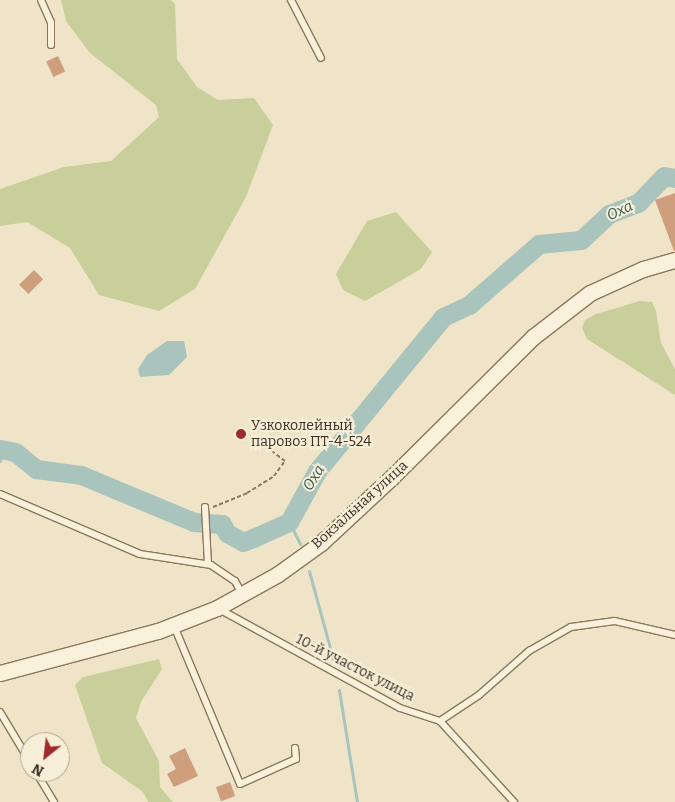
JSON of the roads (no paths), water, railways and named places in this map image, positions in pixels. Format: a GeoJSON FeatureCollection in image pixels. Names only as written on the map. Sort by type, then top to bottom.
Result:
{"type":"FeatureCollection","features":[{"type":"Feature","properties":{"kind":"street","name":"Вокзальная улица"},"geometry":{"type":"LineString","coordinates":[[0,673],[174,625],[217,608],[242,594],[321,543],[533,337],[590,293],[643,269],[675,260]]}},
{"type":"Feature","properties":{"kind":"lane"},"geometry":{"type":"LineString","coordinates":[[42,0],[51,22],[51,46]]}},
{"type":"Feature","properties":{"kind":"lane"},"geometry":{"type":"LineString","coordinates":[[292,0],[321,58]]}},
{"type":"Feature","properties":{"kind":"lane"},"geometry":{"type":"LineString","coordinates":[[0,494],[140,554],[208,564],[234,582],[242,594]]}},
{"type":"Feature","properties":{"kind":"lane"},"geometry":{"type":"LineString","coordinates":[[206,510],[208,564]]}},
{"type":"Feature","properties":{"kind":"lane","name":"10-й участок улица"},"geometry":{"type":"LineString","coordinates":[[217,608],[400,708],[440,721],[514,802]]}},
{"type":"Feature","properties":{"kind":"lane"},"geometry":{"type":"LineString","coordinates":[[440,721],[480,695],[529,651],[571,627],[616,622],[675,635]]}},
{"type":"Feature","properties":{"kind":"lane"},"geometry":{"type":"LineString","coordinates":[[174,625],[240,784],[296,759],[295,748]]}},
{"type":"Feature","properties":{"kind":"lane"},"geometry":{"type":"LineString","coordinates":[[0,712],[20,745]]}},
{"type":"Feature","properties":{"kind":"lane"},"geometry":{"type":"LineString","coordinates":[[42,782],[54,802]]}},
{"type":"Feature","properties":{"kind":"water"},"geometry":{"type":"Polygon","coordinates":[[[167,341],[184,341],[187,357],[169,375],[140,377],[138,369],[147,355],[167,341]]]}},
{"type":"Feature","properties":{"kind":"waterway","name":"Оха"},"geometry":{"type":"LineString","coordinates":[[0,449],[15,452],[36,469],[81,475],[194,522],[222,524],[227,533],[243,542],[253,538],[289,522],[317,471],[443,317],[469,305],[539,244],[581,240],[609,214],[638,203],[664,176],[675,178]]}},
{"type":"Feature","properties":{"kind":"waterway"},"geometry":{"type":"LineString","coordinates":[[0,461],[2,450]]}},
{"type":"Feature","properties":{"kind":"waterway"},"geometry":{"type":"LineString","coordinates":[[289,522],[300,544]]}},
{"type":"Feature","properties":{"kind":"waterway"},"geometry":{"type":"LineString","coordinates":[[309,571],[333,659]]}},
{"type":"Feature","properties":{"kind":"waterway"},"geometry":{"type":"LineString","coordinates":[[339,690],[357,802]]}},
{"type":"Feature","properties":{"kind":"place","name":"Узкоколейный паровоз ПТ-4-524"},"geometry":{"type":"Point","coordinates":[241,434]}}]}
